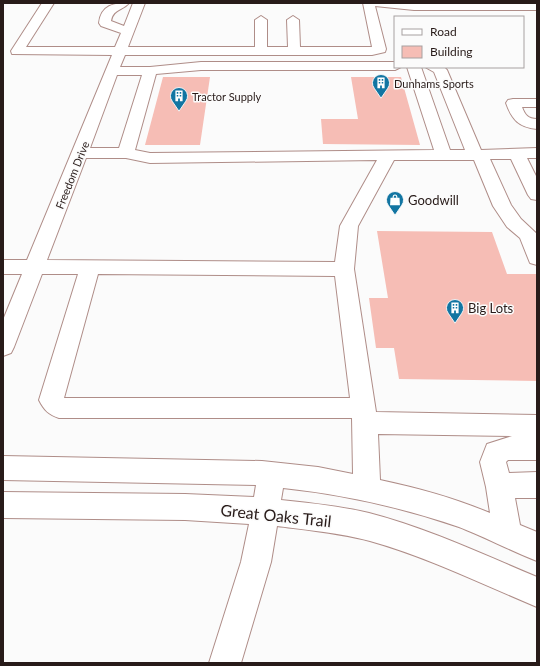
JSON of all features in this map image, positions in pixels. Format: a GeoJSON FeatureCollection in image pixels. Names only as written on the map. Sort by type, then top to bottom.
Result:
{"type":"FeatureCollection","features":[{"type":"Feature","properties":{"kind":"street"},"geometry":{"type":"LineString","coordinates":[[48,3],[17,51],[372,51],[380,49],[369,3]]}},
{"type":"Feature","properties":{"kind":"street"},"geometry":{"type":"LineString","coordinates":[[123,3],[112,7],[105,18],[105,23],[129,32]]}},
{"type":"Feature","properties":{"kind":"street","name":"Freedom Drive"},"geometry":{"type":"LineString","coordinates":[[3,347],[122,50],[139,3]]}},
{"type":"Feature","properties":{"kind":"street"},"geometry":{"type":"LineString","coordinates":[[376,3],[409,5],[455,13]]}},
{"type":"Feature","properties":{"kind":"street"},"geometry":{"type":"LineString","coordinates":[[524,17],[531,17],[532,6]]}},
{"type":"Feature","properties":{"kind":"street"},"geometry":{"type":"LineString","coordinates":[[401,16],[455,13],[478,7],[482,16]]}},
{"type":"Feature","properties":{"kind":"street"},"geometry":{"type":"LineString","coordinates":[[261,20],[261,50]]}},
{"type":"Feature","properties":{"kind":"street"},"geometry":{"type":"LineString","coordinates":[[292,20],[294,51]]}},
{"type":"Feature","properties":{"kind":"street"},"geometry":{"type":"LineString","coordinates":[[113,71],[150,71],[201,66],[394,66]]}},
{"type":"Feature","properties":{"kind":"street"},"geometry":{"type":"LineString","coordinates":[[414,68],[444,155]]}},
{"type":"Feature","properties":{"kind":"street"},"geometry":{"type":"LineString","coordinates":[[435,68],[440,70],[477,155],[502,206],[514,223],[528,235],[537,258]]}},
{"type":"Feature","properties":{"kind":"street"},"geometry":{"type":"LineString","coordinates":[[126,153],[150,71]]}},
{"type":"Feature","properties":{"kind":"street"},"geometry":{"type":"LineString","coordinates":[[537,103],[513,103],[518,117],[524,122],[537,124]]}},
{"type":"Feature","properties":{"kind":"street"},"geometry":{"type":"LineString","coordinates":[[80,153],[126,153],[150,158],[477,155],[537,153]]}},
{"type":"Feature","properties":{"kind":"street"},"geometry":{"type":"LineString","coordinates":[[517,154],[537,195]]}},
{"type":"Feature","properties":{"kind":"street"},"geometry":{"type":"LineString","coordinates":[[367,489],[364,416],[344,269],[349,226],[388,156]]}},
{"type":"Feature","properties":{"kind":"street"},"geometry":{"type":"LineString","coordinates":[[3,267],[344,269]]}},
{"type":"Feature","properties":{"kind":"street"},"geometry":{"type":"LineString","coordinates":[[90,267],[51,400],[59,408],[364,416],[537,426]]}},
{"type":"Feature","properties":{"kind":"street"},"geometry":{"type":"LineString","coordinates":[[507,534],[500,487],[493,462],[496,452],[508,448],[537,448]]}},
{"type":"Feature","properties":{"kind":"street"},"geometry":{"type":"LineString","coordinates":[[3,468],[101,468],[272,474],[318,480],[367,489],[421,502],[463,515],[507,534],[536,549]]}},
{"type":"Feature","properties":{"kind":"street"},"geometry":{"type":"LineString","coordinates":[[226,663],[256,562],[267,511],[272,474]]}},
{"type":"Feature","properties":{"kind":"street"},"geometry":{"type":"LineString","coordinates":[[500,487],[512,484],[537,485]]}},
{"type":"Feature","properties":{"kind":"street","name":"Great Oaks Trail"},"geometry":{"type":"LineString","coordinates":[[3,506],[215,508],[267,511],[366,526],[438,550],[537,592]]}},
{"type":"Feature","properties":{"kind":"building","name":"Tractor Supply"},"geometry":{"type":"Polygon","coordinates":[[[163,77],[210,77],[200,145],[145,145],[163,77]]]}},
{"type":"Feature","properties":{"kind":"building","name":"Dunhams Sports"},"geometry":{"type":"Polygon","coordinates":[[[351,77],[401,77],[420,145],[323,144],[321,119],[358,119],[351,77]]]}},
{"type":"Feature","properties":{"kind":"building","name":"Big Lots"},"geometry":{"type":"Polygon","coordinates":[[[377,231],[492,232],[507,274],[537,274],[537,381],[399,379],[394,348],[376,348],[369,298],[388,298],[377,231]]]}},
{"type":"Feature","properties":{"kind":"place","name":"Dunhams Sports"},"geometry":{"type":"Point","coordinates":[381,98]}},
{"type":"Feature","properties":{"kind":"place","name":"Tractor Supply"},"geometry":{"type":"Point","coordinates":[179,111]}},
{"type":"Feature","properties":{"kind":"place","name":"Goodwill"},"geometry":{"type":"Point","coordinates":[395,215]}},
{"type":"Feature","properties":{"kind":"place","name":"Big Lots"},"geometry":{"type":"Point","coordinates":[455,323]}}]}
